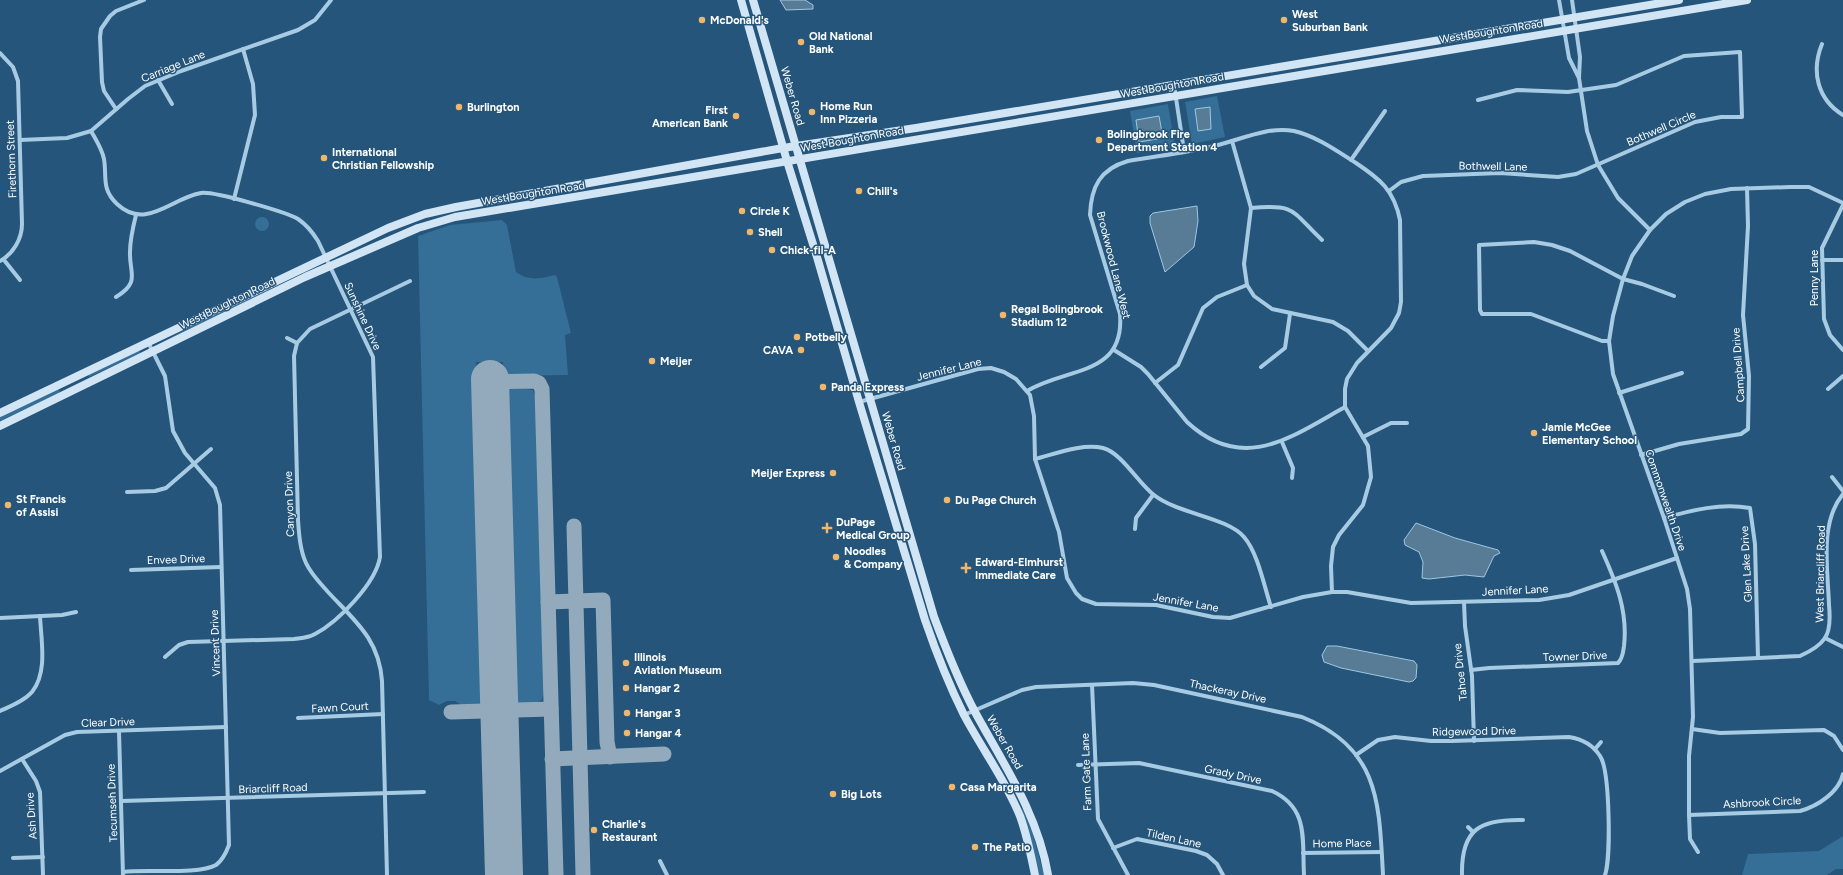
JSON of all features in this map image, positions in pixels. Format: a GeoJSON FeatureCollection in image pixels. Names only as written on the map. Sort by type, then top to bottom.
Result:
{"type":"FeatureCollection","features":[{"type":"Feature","properties":{"kind":"main road","name":"Weber Road"},"geometry":{"type":"LineString","coordinates":[[741,0],[783,148],[823,274],[859,402],[932,643],[964,715],[999,774],[1019,816],[1030,848],[1035,875]]}},
{"type":"Feature","properties":{"kind":"main road","name":"Weber Road"},"geometry":{"type":"LineString","coordinates":[[752,0],[844,307],[934,617],[974,711],[1026,803],[1037,831],[1048,875]]}},
{"type":"Feature","properties":{"kind":"main road","name":"West Boughton Road"},"geometry":{"type":"LineString","coordinates":[[0,413],[325,257],[388,228],[425,214],[456,207],[783,148],[1174,85],[1679,0]]}},
{"type":"Feature","properties":{"kind":"main road","name":"West Boughton Road"},"geometry":{"type":"LineString","coordinates":[[0,426],[330,266],[418,228],[455,217],[1745,0]]}},
{"type":"Feature","properties":{"kind":"main road"},"geometry":{"type":"LineString","coordinates":[[823,274],[828,277],[837,303],[839,306],[844,307]]}},
{"type":"Feature","properties":{"kind":"street"},"geometry":{"type":"LineString","coordinates":[[116,109],[102,87],[101,29],[110,16],[116,11],[144,0]]}},
{"type":"Feature","properties":{"kind":"street","name":"Carriage Lane"},"geometry":{"type":"LineString","coordinates":[[20,140],[67,138],[91,131],[136,92],[158,80],[307,26],[315,20],[331,0]]}},
{"type":"Feature","properties":{"kind":"street"},"geometry":{"type":"LineString","coordinates":[[1559,0],[1569,58],[1578,78],[1588,136],[1598,165],[1618,198],[1650,230]]}},
{"type":"Feature","properties":{"kind":"street"},"geometry":{"type":"LineString","coordinates":[[1572,0],[1580,57],[1578,78]]}},
{"type":"Feature","properties":{"kind":"street"},"geometry":{"type":"LineString","coordinates":[[1822,44],[1817,61],[1819,84],[1828,103],[1843,115]]}},
{"type":"Feature","properties":{"kind":"street"},"geometry":{"type":"LineString","coordinates":[[234,199],[255,115],[253,84],[243,49]]}},
{"type":"Feature","properties":{"kind":"street","name":"Bothwell Circle"},"geometry":{"type":"LineString","coordinates":[[1581,90],[1616,85],[1684,56],[1740,52],[1742,117],[1721,117],[1695,122],[1598,165]]}},
{"type":"Feature","properties":{"kind":"street","name":"Firethorn Street"},"geometry":{"type":"LineString","coordinates":[[0,54],[9,61],[16,73],[20,140],[22,232],[20,240],[2,261]]}},
{"type":"Feature","properties":{"kind":"street"},"geometry":{"type":"LineString","coordinates":[[158,80],[172,104]]}},
{"type":"Feature","properties":{"kind":"street"},"geometry":{"type":"LineString","coordinates":[[1174,85],[1184,152]]}},
{"type":"Feature","properties":{"kind":"street"},"geometry":{"type":"LineString","coordinates":[[1478,100],[1517,90],[1568,92],[1581,90]]}},
{"type":"Feature","properties":{"kind":"street"},"geometry":{"type":"LineString","coordinates":[[1351,160],[1385,111]]}},
{"type":"Feature","properties":{"kind":"street","name":"Brookwood Lane West"},"geometry":{"type":"LineString","coordinates":[[1114,350],[1120,332],[1120,314],[1090,215],[1091,198],[1096,184],[1104,173],[1116,164],[1128,160],[1184,152],[1274,130],[1295,132],[1316,140],[1379,178],[1389,191],[1398,209],[1400,220],[1401,302],[1399,313],[1391,328],[1357,363],[1347,379],[1345,390],[1345,407]]}},
{"type":"Feature","properties":{"kind":"street"},"geometry":{"type":"LineString","coordinates":[[91,131],[102,151],[104,159],[104,178],[109,194],[124,210],[136,215],[129,253],[132,278],[128,290],[116,297]]}},
{"type":"Feature","properties":{"kind":"street"},"geometry":{"type":"LineString","coordinates":[[1232,141],[1251,208],[1244,264],[1247,285],[1254,296],[1272,309],[1333,322],[1348,331],[1368,351]]}},
{"type":"Feature","properties":{"kind":"street","name":"Bothwell Lane"},"geometry":{"type":"LineString","coordinates":[[1389,191],[1401,182],[1423,176],[1500,173],[1558,177],[1576,174],[1598,165]]}},
{"type":"Feature","properties":{"kind":"street","name":"Commonwealth Drive"},"geometry":{"type":"LineString","coordinates":[[1698,852],[1690,839],[1688,756],[1694,717],[1693,660],[1690,609],[1687,589],[1664,518],[1619,393],[1612,368],[1609,341],[1613,316],[1623,279],[1632,256],[1650,230],[1666,214],[1685,202],[1705,194],[1731,189],[1809,187],[1843,204]]}},
{"type":"Feature","properties":{"kind":"street","name":"Campbell Drive"},"geometry":{"type":"LineString","coordinates":[[1641,455],[1679,444],[1741,434],[1748,429],[1749,382],[1743,315],[1748,242],[1747,188]]}},
{"type":"Feature","properties":{"kind":"street","name":"Sunshine Drive"},"geometry":{"type":"LineString","coordinates":[[136,215],[157,211],[200,193],[207,192],[297,219],[313,233],[373,357],[380,556],[378,567],[369,584],[326,627],[309,637],[188,642],[179,645],[165,657]]}},
{"type":"Feature","properties":{"kind":"street","name":"Penny Lane"},"geometry":{"type":"LineString","coordinates":[[1843,204],[1822,248],[1824,319],[1830,335],[1843,350]]}},
{"type":"Feature","properties":{"kind":"street"},"geometry":{"type":"LineString","coordinates":[[1251,208],[1275,206],[1292,211],[1300,216],[1322,240]]}},
{"type":"Feature","properties":{"kind":"street"},"geometry":{"type":"LineString","coordinates":[[1609,341],[1602,341],[1531,314],[1482,314],[1480,310],[1479,245],[1534,242],[1552,245],[1570,251],[1623,279],[1642,284],[1674,296]]}},
{"type":"Feature","properties":{"kind":"street"},"geometry":{"type":"LineString","coordinates":[[1822,260],[1843,260]]}},
{"type":"Feature","properties":{"kind":"street"},"geometry":{"type":"LineString","coordinates":[[2,261],[20,280]]}},
{"type":"Feature","properties":{"kind":"street"},"geometry":{"type":"LineString","coordinates":[[287,338],[297,343],[310,329],[410,281]]}},
{"type":"Feature","properties":{"kind":"street"},"geometry":{"type":"LineString","coordinates":[[1155,382],[1178,365],[1203,308],[1217,297],[1247,285]]}},
{"type":"Feature","properties":{"kind":"street"},"geometry":{"type":"LineString","coordinates":[[1262,367],[1285,348],[1290,314]]}},
{"type":"Feature","properties":{"kind":"street","name":"Vincent Drive"},"geometry":{"type":"LineString","coordinates":[[123,874],[195,870],[214,865],[225,856],[229,845],[229,798],[218,496],[210,481],[181,447],[173,431],[165,376],[148,342]]}},
{"type":"Feature","properties":{"kind":"street","name":"Canyon Drive"},"geometry":{"type":"LineString","coordinates":[[297,343],[294,363],[300,542],[306,562],[317,580],[364,630],[371,640],[379,660],[382,681],[387,875]]}},
{"type":"Feature","properties":{"kind":"street"},"geometry":{"type":"LineString","coordinates":[[1026,390],[1046,380],[1091,368],[1104,360],[1114,350],[1140,367],[1155,382],[1187,422],[1203,436],[1236,447],[1251,448],[1264,447],[1282,442],[1345,407],[1368,446],[1370,457],[1369,487],[1358,513],[1340,535],[1333,547],[1331,566],[1332,592]]}},
{"type":"Feature","properties":{"kind":"street","name":"Jennifer Lane"},"geometry":{"type":"LineString","coordinates":[[859,402],[978,369],[991,368],[1004,372],[1016,379],[1026,390],[1033,408],[1035,459],[1059,532],[1067,578],[1070,586],[1082,599],[1096,604],[1156,605],[1221,618],[1239,616],[1303,597],[1332,592],[1347,592],[1402,603],[1539,600],[1569,594],[1616,580],[1677,558]]}},
{"type":"Feature","properties":{"kind":"street"},"geometry":{"type":"LineString","coordinates":[[1619,393],[1682,373]]}},
{"type":"Feature","properties":{"kind":"street"},"geometry":{"type":"LineString","coordinates":[[1828,390],[1843,376]]}},
{"type":"Feature","properties":{"kind":"street"},"geometry":{"type":"LineString","coordinates":[[1363,437],[1391,423],[1407,423]]}},
{"type":"Feature","properties":{"kind":"street"},"geometry":{"type":"LineString","coordinates":[[1282,442],[1293,468],[1292,478]]}},
{"type":"Feature","properties":{"kind":"street"},"geometry":{"type":"LineString","coordinates":[[1035,459],[1086,447],[1104,448],[1113,453],[1153,495],[1179,509],[1222,523],[1239,531],[1252,549],[1271,607]]}},
{"type":"Feature","properties":{"kind":"street"},"geometry":{"type":"LineString","coordinates":[[127,492],[155,491],[166,488],[211,449]]}},
{"type":"Feature","properties":{"kind":"street"},"geometry":{"type":"LineString","coordinates":[[1832,477],[1843,491]]}},
{"type":"Feature","properties":{"kind":"street","name":"West Briarcliff Road"},"geometry":{"type":"LineString","coordinates":[[1693,660],[1800,656],[1809,652],[1825,638],[1830,617],[1829,531],[1835,504],[1843,494]]}},
{"type":"Feature","properties":{"kind":"street"},"geometry":{"type":"LineString","coordinates":[[1135,529],[1136,518],[1153,495]]}},
{"type":"Feature","properties":{"kind":"street","name":"Glen Lake Drive"},"geometry":{"type":"LineString","coordinates":[[1664,518],[1692,510],[1714,506],[1750,508],[1756,544],[1758,658]]}},
{"type":"Feature","properties":{"kind":"street"},"geometry":{"type":"LineString","coordinates":[[1602,551],[1616,580]]}},
{"type":"Feature","properties":{"kind":"street","name":"Envee Drive"},"geometry":{"type":"LineString","coordinates":[[131,570],[221,566]]}},
{"type":"Feature","properties":{"kind":"street","name":"Towner Drive"},"geometry":{"type":"LineString","coordinates":[[1471,670],[1618,663],[1623,652],[1625,625],[1624,611],[1616,580]]}},
{"type":"Feature","properties":{"kind":"street","name":"Tahoe Drive"},"geometry":{"type":"LineString","coordinates":[[1464,602],[1465,626],[1471,670],[1474,741]]}},
{"type":"Feature","properties":{"kind":"street"},"geometry":{"type":"LineString","coordinates":[[0,618],[62,615],[76,612]]}},
{"type":"Feature","properties":{"kind":"street"},"geometry":{"type":"LineString","coordinates":[[0,711],[22,700],[32,692],[38,682],[42,670],[40,616]]}},
{"type":"Feature","properties":{"kind":"street"},"geometry":{"type":"LineString","coordinates":[[1825,638],[1843,647]]}},
{"type":"Feature","properties":{"kind":"street","name":"Farm Gate Lane"},"geometry":{"type":"LineString","coordinates":[[1092,685],[1098,819],[1128,875]]}},
{"type":"Feature","properties":{"kind":"street","name":"Thackeray Drive"},"geometry":{"type":"LineString","coordinates":[[964,715],[1022,690],[1036,687],[1154,685],[1286,712],[1307,719],[1324,727],[1340,739],[1356,755],[1370,779],[1377,799],[1380,818],[1383,875]]}},
{"type":"Feature","properties":{"kind":"street","name":"Fawn Court"},"geometry":{"type":"LineString","coordinates":[[298,718],[383,714]]}},
{"type":"Feature","properties":{"kind":"street","name":"Clear Drive"},"geometry":{"type":"LineString","coordinates":[[0,772],[68,734],[76,732],[226,728]]}},
{"type":"Feature","properties":{"kind":"street"},"geometry":{"type":"LineString","coordinates":[[1692,728],[1720,733],[1824,730],[1834,736],[1843,750]]}},
{"type":"Feature","properties":{"kind":"street","name":"Tecumseh Drive"},"geometry":{"type":"LineString","coordinates":[[119,730],[123,874]]}},
{"type":"Feature","properties":{"kind":"street","name":"Ridgewood Drive"},"geometry":{"type":"LineString","coordinates":[[1356,755],[1378,740],[1395,737],[1431,741],[1474,741],[1569,737],[1586,742],[1595,749]]}},
{"type":"Feature","properties":{"kind":"street"},"geometry":{"type":"LineString","coordinates":[[1601,742],[1595,749],[1603,762],[1606,772],[1608,857],[1605,875]]}},
{"type":"Feature","properties":{"kind":"street","name":"Ash Drive"},"geometry":{"type":"LineString","coordinates":[[22,759],[36,780],[40,792],[43,875]]}},
{"type":"Feature","properties":{"kind":"street","name":"Grady Drive"},"geometry":{"type":"LineString","coordinates":[[1078,765],[1139,763],[1272,791],[1284,797],[1294,806],[1299,814],[1304,875]]}},
{"type":"Feature","properties":{"kind":"street","name":"Ashbrook Circle"},"geometry":{"type":"LineString","coordinates":[[1689,815],[1800,811],[1811,807],[1830,794],[1842,781],[1843,774]]}},
{"type":"Feature","properties":{"kind":"street","name":"Briarcliff Road"},"geometry":{"type":"LineString","coordinates":[[121,801],[424,792]]}},
{"type":"Feature","properties":{"kind":"street"},"geometry":{"type":"LineString","coordinates":[[1462,875],[1463,849],[1473,832],[1492,822],[1523,820]]}},
{"type":"Feature","properties":{"kind":"street"},"geometry":{"type":"LineString","coordinates":[[1468,827],[1473,832]]}},
{"type":"Feature","properties":{"kind":"street","name":"Tilden Lane"},"geometry":{"type":"LineString","coordinates":[[1113,848],[1137,840],[1196,851],[1207,855],[1217,864],[1223,875]]}},
{"type":"Feature","properties":{"kind":"street","name":"Home Place"},"geometry":{"type":"LineString","coordinates":[[1303,853],[1382,852]]}},
{"type":"Feature","properties":{"kind":"street"},"geometry":{"type":"LineString","coordinates":[[13,858],[43,857]]}},
{"type":"Feature","properties":{"kind":"street"},"geometry":{"type":"LineString","coordinates":[[660,861],[667,875]]}},
{"type":"Feature","properties":{"kind":"shaded area"},"geometry":{"type":"Polygon","coordinates":[[[780,0],[805,0],[813,5],[813,9],[786,10],[780,0]]]}},
{"type":"Feature","properties":{"kind":"shaded area"},"geometry":{"type":"Polygon","coordinates":[[[1217,96],[1225,137],[1192,144],[1185,102],[1217,96]]]}},
{"type":"Feature","properties":{"kind":"shaded area"},"geometry":{"type":"Polygon","coordinates":[[[1168,104],[1175,147],[1137,153],[1130,111],[1168,104]]]}},
{"type":"Feature","properties":{"kind":"shaded area"},"geometry":{"type":"Polygon","coordinates":[[[1210,107],[1211,129],[1198,131],[1195,109],[1210,107]]]}},
{"type":"Feature","properties":{"kind":"shaded area"},"geometry":{"type":"Polygon","coordinates":[[[1159,116],[1163,138],[1139,142],[1136,120],[1159,116]]]}},
{"type":"Feature","properties":{"kind":"shaded area"},"geometry":{"type":"Polygon","coordinates":[[[1197,206],[1198,221],[1194,247],[1165,272],[1150,223],[1150,216],[1153,213],[1197,206]]]}},
{"type":"Feature","properties":{"kind":"shaded area"},"geometry":{"type":"Polygon","coordinates":[[[262,217],[267,219],[269,224],[267,229],[262,231],[257,229],[255,224],[257,219],[262,217]]]}},
{"type":"Feature","properties":{"kind":"shaded area"},"geometry":{"type":"Polygon","coordinates":[[[502,220],[507,225],[516,272],[530,278],[555,275],[557,277],[571,333],[565,335],[568,375],[504,376],[503,362],[476,362],[477,380],[479,380],[488,700],[480,704],[463,706],[455,701],[447,701],[439,705],[429,700],[418,236],[450,225],[502,220]]]}},
{"type":"Feature","properties":{"kind":"shaded area"},"geometry":{"type":"Polygon","coordinates":[[[274,287],[241,305],[163,342],[228,306],[274,287]]]}},
{"type":"Feature","properties":{"kind":"shaded area"},"geometry":{"type":"Polygon","coordinates":[[[138,350],[141,353],[89,377],[88,374],[138,350]]]}},
{"type":"Feature","properties":{"kind":"shaded area"},"geometry":{"type":"Polygon","coordinates":[[[513,387],[533,390],[537,403],[539,429],[545,688],[542,700],[529,705],[511,701],[502,392],[513,387]]]}},
{"type":"Feature","properties":{"kind":"shaded area"},"geometry":{"type":"Polygon","coordinates":[[[58,389],[60,391],[59,393],[0,421],[0,417],[58,389]]]}},
{"type":"Feature","properties":{"kind":"shaded area"},"geometry":{"type":"Polygon","coordinates":[[[1416,523],[1455,538],[1498,550],[1500,553],[1494,556],[1484,577],[1465,575],[1429,579],[1422,578],[1423,562],[1419,552],[1405,545],[1404,540],[1416,523]]]}},
{"type":"Feature","properties":{"kind":"shaded area"},"geometry":{"type":"Polygon","coordinates":[[[1327,646],[1337,646],[1414,661],[1417,665],[1416,678],[1409,682],[1341,668],[1324,662],[1322,655],[1327,646]]]}},
{"type":"Feature","properties":{"kind":"shaded area"},"geometry":{"type":"Polygon","coordinates":[[[1022,808],[1030,823],[1044,875],[1039,875],[1033,847],[1021,809],[1022,808]]]}},
{"type":"Feature","properties":{"kind":"shaded area"},"geometry":{"type":"Polygon","coordinates":[[[1843,836],[1843,869],[1836,869],[1827,875],[1742,875],[1748,854],[1819,851],[1843,836]]]}},
{"type":"Feature","properties":{"kind":"taxiway"},"geometry":{"type":"LineString","coordinates":[[490,382],[534,381],[539,383],[542,389],[556,875]]}},
{"type":"Feature","properties":{"kind":"taxiway"},"geometry":{"type":"LineString","coordinates":[[574,526],[583,875]]}},
{"type":"Feature","properties":{"kind":"taxiway"},"geometry":{"type":"LineString","coordinates":[[548,602],[603,600],[607,742],[610,757]]}},
{"type":"Feature","properties":{"kind":"taxiway"},"geometry":{"type":"LineString","coordinates":[[451,712],[551,709]]}},
{"type":"Feature","properties":{"kind":"taxiway"},"geometry":{"type":"LineString","coordinates":[[552,759],[664,754]]}},
{"type":"Feature","properties":{"kind":"runway"},"geometry":{"type":"LineString","coordinates":[[490,379],[504,875]]}},
{"type":"Feature","properties":{"kind":"place","name":"McDonald's"},"geometry":{"type":"Point","coordinates":[702,20]}},
{"type":"Feature","properties":{"kind":"place","name":"West Suburban Bank"},"geometry":{"type":"Point","coordinates":[1284,20]}},
{"type":"Feature","properties":{"kind":"place","name":"Old National Bank"},"geometry":{"type":"Point","coordinates":[801,42]}},
{"type":"Feature","properties":{"kind":"place","name":"Burlington"},"geometry":{"type":"Point","coordinates":[459,107]}},
{"type":"Feature","properties":{"kind":"place","name":"Home Run Inn Pizzeria"},"geometry":{"type":"Point","coordinates":[812,112]}},
{"type":"Feature","properties":{"kind":"place","name":"First American Bank"},"geometry":{"type":"Point","coordinates":[736,116]}},
{"type":"Feature","properties":{"kind":"place","name":"Bolingbrook Fire Department Station 4"},"geometry":{"type":"Point","coordinates":[1099,140]}},
{"type":"Feature","properties":{"kind":"place","name":"International Christian Fellowship"},"geometry":{"type":"Point","coordinates":[324,158]}},
{"type":"Feature","properties":{"kind":"place","name":"Chili's"},"geometry":{"type":"Point","coordinates":[859,191]}},
{"type":"Feature","properties":{"kind":"place","name":"Circle K"},"geometry":{"type":"Point","coordinates":[742,211]}},
{"type":"Feature","properties":{"kind":"place","name":"Shell"},"geometry":{"type":"Point","coordinates":[750,232]}},
{"type":"Feature","properties":{"kind":"place","name":"Chick-fil-A"},"geometry":{"type":"Point","coordinates":[772,250]}},
{"type":"Feature","properties":{"kind":"place","name":"Regal Bolingbrook Stadium 12"},"geometry":{"type":"Point","coordinates":[1003,315]}},
{"type":"Feature","properties":{"kind":"place","name":"Potbelly"},"geometry":{"type":"Point","coordinates":[797,337]}},
{"type":"Feature","properties":{"kind":"place","name":"CAVA"},"geometry":{"type":"Point","coordinates":[801,350]}},
{"type":"Feature","properties":{"kind":"place","name":"Meijer"},"geometry":{"type":"Point","coordinates":[652,361]}},
{"type":"Feature","properties":{"kind":"place","name":"Panda Express"},"geometry":{"type":"Point","coordinates":[823,387]}},
{"type":"Feature","properties":{"kind":"place","name":"Jamie McGee Elementary School"},"geometry":{"type":"Point","coordinates":[1534,433]}},
{"type":"Feature","properties":{"kind":"place","name":"Meijer Express"},"geometry":{"type":"Point","coordinates":[833,473]}},
{"type":"Feature","properties":{"kind":"place","name":"Du Page Church"},"geometry":{"type":"Point","coordinates":[947,500]}},
{"type":"Feature","properties":{"kind":"place","name":"St Francis of Assisi"},"geometry":{"type":"Point","coordinates":[8,505]}},
{"type":"Feature","properties":{"kind":"place","name":"DuPage Medical Group"},"geometry":{"type":"Point","coordinates":[827,528]}},
{"type":"Feature","properties":{"kind":"place","name":"Noodles & Company"},"geometry":{"type":"Point","coordinates":[836,557]}},
{"type":"Feature","properties":{"kind":"place","name":"Edward-Elmhurst Immediate Care"},"geometry":{"type":"Point","coordinates":[966,568]}},
{"type":"Feature","properties":{"kind":"place","name":"Illinois Aviation Museum"},"geometry":{"type":"Point","coordinates":[626,663]}},
{"type":"Feature","properties":{"kind":"place","name":"Hangar 2"},"geometry":{"type":"Point","coordinates":[626,688]}},
{"type":"Feature","properties":{"kind":"place","name":"Hangar 3"},"geometry":{"type":"Point","coordinates":[627,713]}},
{"type":"Feature","properties":{"kind":"place","name":"Hangar 4"},"geometry":{"type":"Point","coordinates":[627,733]}},
{"type":"Feature","properties":{"kind":"place","name":"Casa Margarita"},"geometry":{"type":"Point","coordinates":[952,787]}},
{"type":"Feature","properties":{"kind":"place","name":"Big Lots"},"geometry":{"type":"Point","coordinates":[833,794]}},
{"type":"Feature","properties":{"kind":"place","name":"Charlie's Restaurant"},"geometry":{"type":"Point","coordinates":[594,830]}},
{"type":"Feature","properties":{"kind":"place","name":"The Patio"},"geometry":{"type":"Point","coordinates":[975,847]}}]}
